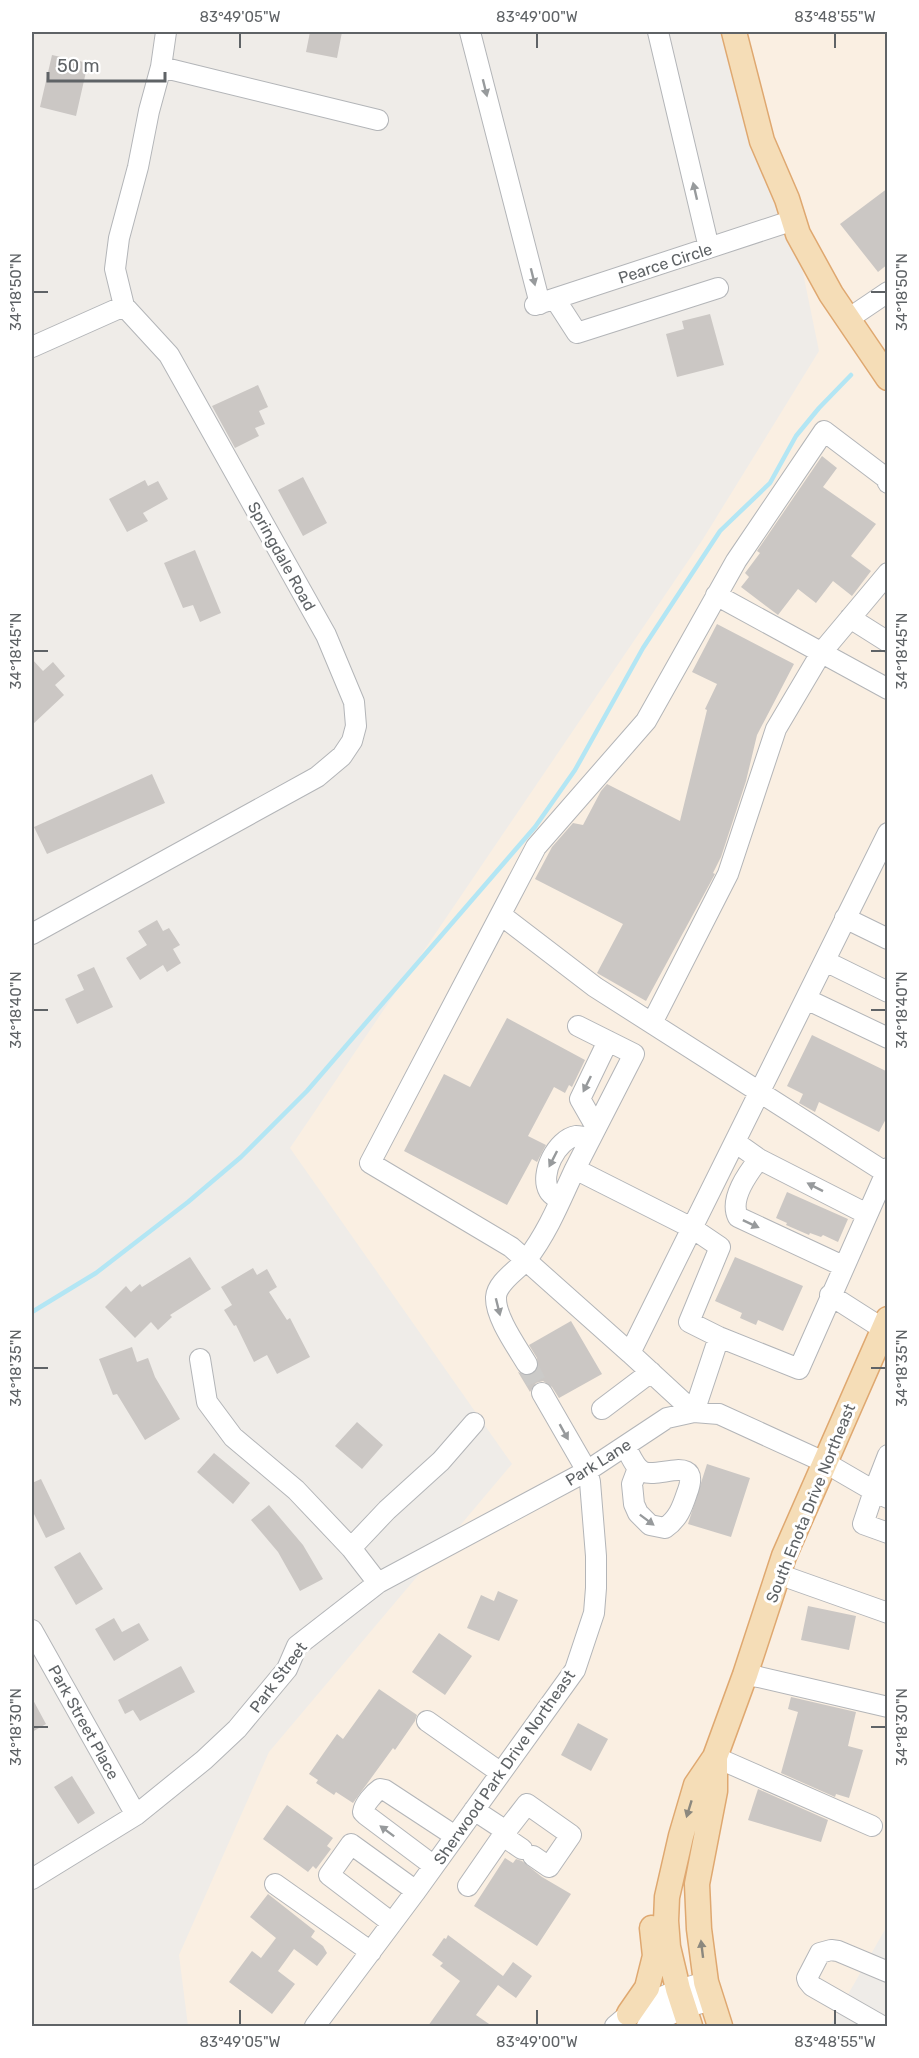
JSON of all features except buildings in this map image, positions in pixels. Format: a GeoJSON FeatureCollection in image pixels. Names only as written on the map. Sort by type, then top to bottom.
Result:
{"type":"FeatureCollection","features":[{"type":"Feature","properties":{"kind":"main road"},"geometry":{"type":"LineString","coordinates":[[734,32],[762,141],[798,234],[811,260],[888,378]]}},
{"type":"Feature","properties":{"kind":"main road","name":"South Enota Drive Northeast"},"geometry":{"type":"LineString","coordinates":[[715,1757],[778,1574],[817,1484],[824,1462],[880,1356],[886,1327]]}},
{"type":"Feature","properties":{"kind":"main road"},"geometry":{"type":"LineString","coordinates":[[684,2008],[668,1947],[667,1897],[672,1867],[696,1785],[715,1757]]}},
{"type":"Feature","properties":{"kind":"main road"},"geometry":{"type":"LineString","coordinates":[[715,1757],[715,1791],[697,1884],[699,1929],[708,1991],[720,2026]]}},
{"type":"Feature","properties":{"kind":"main road"},"geometry":{"type":"LineString","coordinates":[[631,2022],[647,1988],[655,1956],[652,1918],[658,1895],[672,1867]]}},
{"type":"Feature","properties":{"kind":"street","name":"Springdale Road"},"geometry":{"type":"LineString","coordinates":[[32,934],[317,777],[342,756],[352,741],[356,726],[354,702],[326,635],[169,355],[124,306],[115,269],[119,238],[138,168],[149,111],[161,67],[166,32]]}},
{"type":"Feature","properties":{"kind":"street"},"geometry":{"type":"LineString","coordinates":[[470,32],[543,303],[577,333],[718,288]]}},
{"type":"Feature","properties":{"kind":"street"},"geometry":{"type":"LineString","coordinates":[[658,32],[709,248]]}},
{"type":"Feature","properties":{"kind":"street"},"geometry":{"type":"LineString","coordinates":[[161,67],[378,120]]}},
{"type":"Feature","properties":{"kind":"street","name":"Pearce Circle"},"geometry":{"type":"LineString","coordinates":[[543,303],[794,220]]}},
{"type":"Feature","properties":{"kind":"street"},"geometry":{"type":"LineString","coordinates":[[848,319],[888,292]]}},
{"type":"Feature","properties":{"kind":"street"},"geometry":{"type":"LineString","coordinates":[[32,347],[124,306]]}},
{"type":"Feature","properties":{"kind":"street"},"geometry":{"type":"LineString","coordinates":[[719,1337],[694,1412],[511,1246],[370,1163],[536,848],[646,721],[736,561],[824,431],[886,477],[888,483]]}},
{"type":"Feature","properties":{"kind":"street"},"geometry":{"type":"LineString","coordinates":[[652,1023],[728,874],[776,729],[821,652],[888,573]]}},
{"type":"Feature","properties":{"kind":"street"},"geometry":{"type":"LineString","coordinates":[[716,595],[888,689]]}},
{"type":"Feature","properties":{"kind":"street"},"geometry":{"type":"LineString","coordinates":[[850,618],[888,642]]}},
{"type":"Feature","properties":{"kind":"street"},"geometry":{"type":"LineString","coordinates":[[630,1353],[886,837]]}},
{"type":"Feature","properties":{"kind":"street"},"geometry":{"type":"LineString","coordinates":[[501,915],[595,987],[887,1171],[798,1369],[719,1337],[689,1322],[720,1246],[692,1228],[575,1169]]}},
{"type":"Feature","properties":{"kind":"street"},"geometry":{"type":"LineString","coordinates":[[845,918],[888,939]]}},
{"type":"Feature","properties":{"kind":"street"},"geometry":{"type":"LineString","coordinates":[[825,961],[888,992]]}},
{"type":"Feature","properties":{"kind":"street"},"geometry":{"type":"LineString","coordinates":[[806,999],[888,1038]]}},
{"type":"Feature","properties":{"kind":"street"},"geometry":{"type":"LineString","coordinates":[[527,1364],[498,1311],[496,1296],[500,1287],[526,1261],[539,1242],[634,1054],[578,1026]]}},
{"type":"Feature","properties":{"kind":"street"},"geometry":{"type":"LineString","coordinates":[[593,1133],[580,1099],[608,1041]]}},
{"type":"Feature","properties":{"kind":"street"},"geometry":{"type":"LineString","coordinates":[[560,1200],[549,1192],[546,1179],[554,1156],[561,1144],[575,1136],[593,1133]]}},
{"type":"Feature","properties":{"kind":"street"},"geometry":{"type":"LineString","coordinates":[[735,1142],[759,1159],[867,1214]]}},
{"type":"Feature","properties":{"kind":"street"},"geometry":{"type":"LineString","coordinates":[[759,1159],[744,1181],[735,1203],[738,1217],[843,1266]]}},
{"type":"Feature","properties":{"kind":"street"},"geometry":{"type":"LineString","coordinates":[[830,1295],[886,1327]]}},
{"type":"Feature","properties":{"kind":"street"},"geometry":{"type":"LineString","coordinates":[[200,1359],[207,1402],[233,1437],[296,1490],[351,1548],[378,1583]]}},
{"type":"Feature","properties":{"kind":"street"},"geometry":{"type":"LineString","coordinates":[[602,1409],[651,1372]]}},
{"type":"Feature","properties":{"kind":"street"},"geometry":{"type":"LineString","coordinates":[[542,1393],[587,1471]]}},
{"type":"Feature","properties":{"kind":"street","name":"Park Lane"},"geometry":{"type":"LineString","coordinates":[[378,1583],[587,1471],[667,1418],[694,1412],[719,1414],[824,1462],[881,1495]]}},
{"type":"Feature","properties":{"kind":"street"},"geometry":{"type":"LineString","coordinates":[[351,1548],[387,1510],[441,1461],[474,1423]]}},
{"type":"Feature","properties":{"kind":"street"},"geometry":{"type":"LineString","coordinates":[[625,1446],[638,1468]]}},
{"type":"Feature","properties":{"kind":"street"},"geometry":{"type":"LineString","coordinates":[[888,1455],[881,1495],[862,1524],[888,1533]]}},
{"type":"Feature","properties":{"kind":"street","name":"Sherwood Park Drive Northeast"},"geometry":{"type":"LineString","coordinates":[[315,2026],[321,2021],[416,1891],[575,1670],[594,1612],[596,1556],[590,1482],[587,1471]]}},
{"type":"Feature","properties":{"kind":"street"},"geometry":{"type":"LineString","coordinates":[[778,1574],[888,1613]]}},
{"type":"Feature","properties":{"kind":"street","name":"Park Street"},"geometry":{"type":"LineString","coordinates":[[32,1879],[136,1815],[204,1760],[237,1729],[287,1669],[297,1646],[378,1583]]}},
{"type":"Feature","properties":{"kind":"street","name":"Park Street Place"},"geometry":{"type":"LineString","coordinates":[[32,1630],[136,1815]]}},
{"type":"Feature","properties":{"kind":"street"},"geometry":{"type":"LineString","coordinates":[[745,1675],[888,1707]]}},
{"type":"Feature","properties":{"kind":"street"},"geometry":{"type":"LineString","coordinates":[[427,1721],[501,1773]]}},
{"type":"Feature","properties":{"kind":"street"},"geometry":{"type":"LineString","coordinates":[[715,1757],[872,1826]]}},
{"type":"Feature","properties":{"kind":"street"},"geometry":{"type":"LineString","coordinates":[[434,1866],[366,1815],[363,1808],[376,1791],[385,1790],[455,1836]]}},
{"type":"Feature","properties":{"kind":"street"},"geometry":{"type":"LineString","coordinates":[[468,1886],[504,1834],[527,1804],[572,1835],[549,1867],[528,1853],[504,1834],[474,1810]]}},
{"type":"Feature","properties":{"kind":"street"},"geometry":{"type":"LineString","coordinates":[[392,1923],[329,1875],[351,1844],[416,1891]]}},
{"type":"Feature","properties":{"kind":"street"},"geometry":{"type":"LineString","coordinates":[[275,1884],[370,1952]]}},
{"type":"Feature","properties":{"kind":"street"},"geometry":{"type":"LineString","coordinates":[[882,2026],[812,1986],[807,1978],[820,1953],[831,1950],[888,1972]]}},
{"type":"Feature","properties":{"kind":"street"},"geometry":{"type":"LineString","coordinates":[[631,2022],[684,2008],[708,1991]]}},
{"type":"Feature","properties":{"kind":"shaded area"},"geometry":{"type":"Polygon","coordinates":[[[744,32],[887,32],[887,1926],[830,2026],[188,2026],[179,1955],[269,1752],[512,1464],[290,1148],[703,539],[819,351],[793,224],[744,32]]]}},
{"type":"Feature","properties":{"kind":"waterway"},"geometry":{"type":"LineString","coordinates":[[32,1312],[96,1273],[188,1202],[241,1157],[307,1091],[535,827],[575,770],[643,648],[720,531],[770,483],[796,436],[851,375]]}},
{"type":"Feature","properties":{"kind":"tunnel"},"geometry":{"type":"LineString","coordinates":[[527,1364],[542,1393]]}}]}
